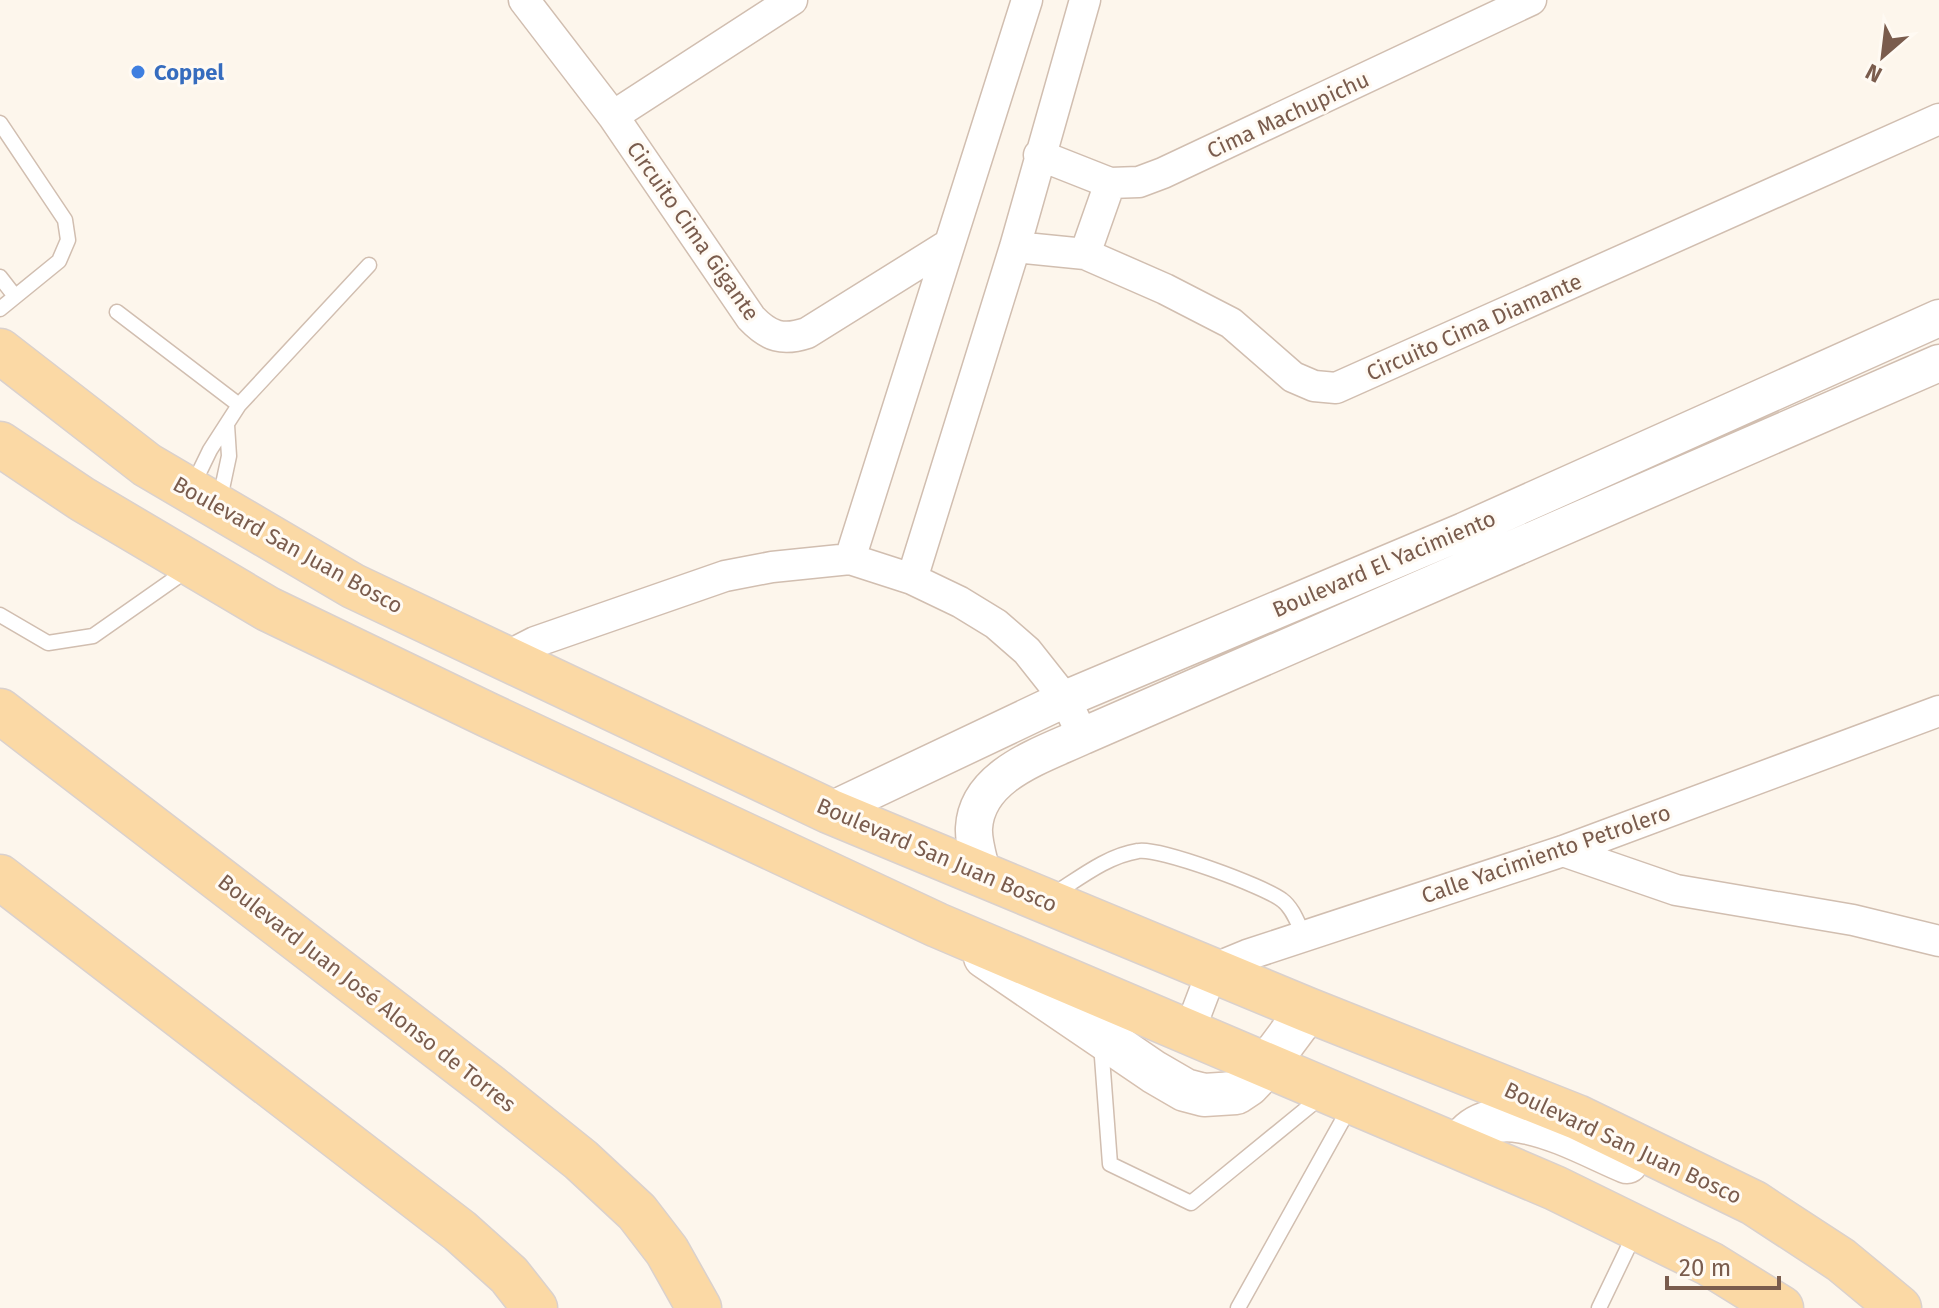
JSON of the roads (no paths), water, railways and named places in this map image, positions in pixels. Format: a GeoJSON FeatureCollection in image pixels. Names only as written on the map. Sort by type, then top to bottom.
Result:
{"type":"FeatureCollection","features":[{"type":"Feature","properties":{"kind":"main road","name":"Boulevard San Juan Bosco"},"geometry":{"type":"LineString","coordinates":[[0,351],[147,465],[353,586],[829,811],[1308,1010],[1577,1117],[1754,1203],[1841,1260],[1899,1308]]}},
{"type":"Feature","properties":{"kind":"main road"},"geometry":{"type":"LineString","coordinates":[[0,444],[82,499],[268,609],[474,709],[937,925],[1341,1096],[1638,1227],[1710,1264],[1781,1308]]}},
{"type":"Feature","properties":{"kind":"main road","name":"Boulevard Juan José Alonso de Torres"},"geometry":{"type":"LineString","coordinates":[[0,711],[581,1160],[637,1212],[667,1251],[699,1308]]}},
{"type":"Feature","properties":{"kind":"main road"},"geometry":{"type":"LineString","coordinates":[[0,877],[460,1231],[509,1275],[535,1308]]}},
{"type":"Feature","properties":{"kind":"main road"},"geometry":{"type":"LineString","coordinates":[[937,925],[1154,1072],[1185,1090],[1204,1095],[1236,1093],[1248,1085],[1308,1010]]}},
{"type":"Feature","properties":{"kind":"main road"},"geometry":{"type":"LineString","coordinates":[[1459,1147],[1466,1135],[1489,1122],[1502,1119],[1529,1121],[1632,1164],[1702,1179]]}},
{"type":"Feature","properties":{"kind":"street","name":"Circuito Cima Gigante"},"geometry":{"type":"LineString","coordinates":[[524,0],[613,116],[751,318],[773,336],[789,339],[807,333],[948,245]]}},
{"type":"Feature","properties":{"kind":"street"},"geometry":{"type":"LineString","coordinates":[[613,116],[792,0]]}},
{"type":"Feature","properties":{"kind":"street"},"geometry":{"type":"LineString","coordinates":[[850,559],[1027,0]]}},
{"type":"Feature","properties":{"kind":"street"},"geometry":{"type":"LineString","coordinates":[[912,579],[1015,247],[1085,0]]}},
{"type":"Feature","properties":{"kind":"street","name":"Cima Machupichu"},"geometry":{"type":"LineString","coordinates":[[1039,155],[1110,183],[1139,182],[1531,0]]}},
{"type":"Feature","properties":{"kind":"street","name":"Circuito Cima Diamante"},"geometry":{"type":"LineString","coordinates":[[1015,247],[1085,254],[1165,289],[1231,323],[1293,377],[1314,386],[1336,388],[1939,119]]}},
{"type":"Feature","properties":{"kind":"street"},"geometry":{"type":"LineString","coordinates":[[1085,254],[1110,183]]}},
{"type":"Feature","properties":{"kind":"street","name":"Boulevard El Yacimiento"},"geometry":{"type":"LineString","coordinates":[[829,811],[1065,699],[1464,531],[1939,318]]}},
{"type":"Feature","properties":{"kind":"street","name":"Boulevard El Yacimiento"},"geometry":{"type":"LineString","coordinates":[[983,877],[974,828],[981,802],[993,786],[1010,772],[1083,736],[1939,363]]}},
{"type":"Feature","properties":{"kind":"street"},"geometry":{"type":"LineString","coordinates":[[504,658],[535,642],[725,576],[772,567],[850,559],[912,579],[996,624],[1027,651],[1065,699],[1083,736]]}},
{"type":"Feature","properties":{"kind":"street","name":"Calle Yacimiento Petrolero"},"geometry":{"type":"LineString","coordinates":[[1213,969],[1563,851],[1939,711]]}},
{"type":"Feature","properties":{"kind":"street"},"geometry":{"type":"LineString","coordinates":[[1563,851],[1676,890],[1853,920],[1939,941]]}},
{"type":"Feature","properties":{"kind":"street"},"geometry":{"type":"LineString","coordinates":[[1189,1032],[1213,969]]}},
{"type":"Feature","properties":{"kind":"lane"},"geometry":{"type":"LineString","coordinates":[[0,123],[65,220],[68,240],[59,261],[0,309]]}},
{"type":"Feature","properties":{"kind":"lane"},"geometry":{"type":"LineString","coordinates":[[204,499],[210,450],[239,405],[369,265]]}},
{"type":"Feature","properties":{"kind":"lane"},"geometry":{"type":"LineString","coordinates":[[0,277],[14,295]]}},
{"type":"Feature","properties":{"kind":"lane"},"geometry":{"type":"LineString","coordinates":[[117,312],[239,405]]}},
{"type":"Feature","properties":{"kind":"lane"},"geometry":{"type":"LineString","coordinates":[[204,499],[229,456],[227,424]]}},
{"type":"Feature","properties":{"kind":"lane"},"geometry":{"type":"LineString","coordinates":[[0,615],[48,643],[93,636],[193,567]]}},
{"type":"Feature","properties":{"kind":"lane"},"geometry":{"type":"LineString","coordinates":[[1044,901],[1123,854],[1141,850],[1162,853],[1269,892],[1289,906],[1304,936]]}},
{"type":"Feature","properties":{"kind":"lane"},"geometry":{"type":"LineString","coordinates":[[1100,1036],[1110,1164],[1191,1203],[1341,1096]]}},
{"type":"Feature","properties":{"kind":"lane"},"geometry":{"type":"LineString","coordinates":[[1238,1308],[1341,1096]]}},
{"type":"Feature","properties":{"kind":"lane"},"geometry":{"type":"LineString","coordinates":[[1599,1308],[1638,1227]]}},
{"type":"Feature","properties":{"kind":"place","name":"Coppel"},"geometry":{"type":"Point","coordinates":[138,72]}}]}
